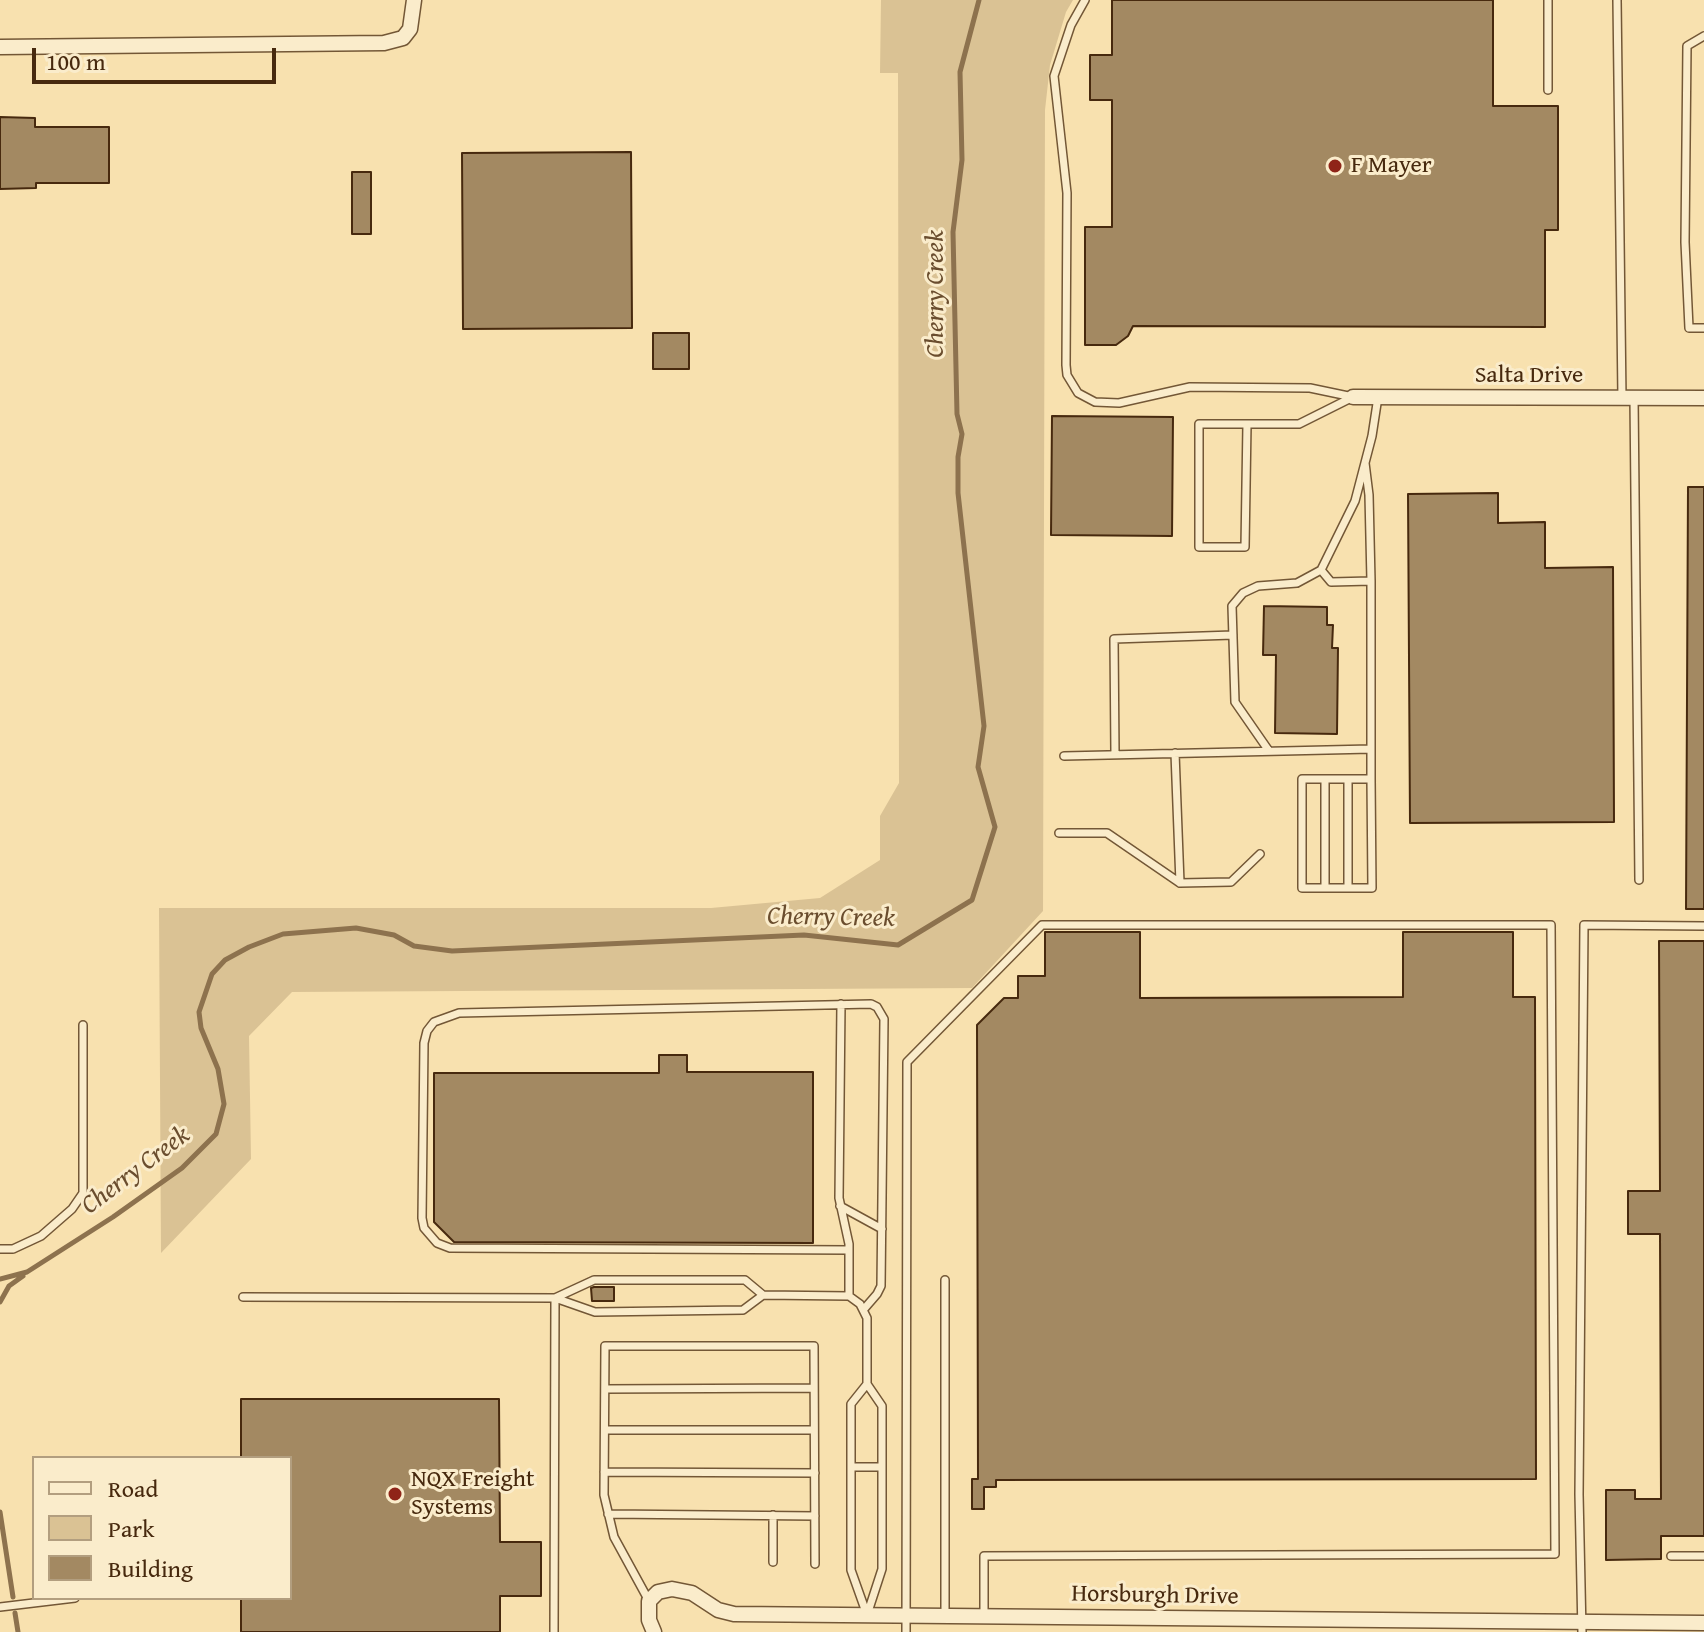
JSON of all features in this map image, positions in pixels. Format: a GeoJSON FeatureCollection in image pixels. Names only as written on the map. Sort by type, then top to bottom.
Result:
{"type":"FeatureCollection","features":[{"type":"Feature","properties":{"kind":"street"},"geometry":{"type":"LineString","coordinates":[[0,47],[363,45],[395,42],[410,29],[414,0]]}},
{"type":"Feature","properties":{"kind":"street","name":"Salta Drive"},"geometry":{"type":"LineString","coordinates":[[1353,397],[1704,398]]}},
{"type":"Feature","properties":{"kind":"street","name":"Horsburgh Drive"},"geometry":{"type":"LineString","coordinates":[[649,1601],[658,1592],[680,1589],[729,1613],[1450,1626],[1582,1627],[1704,1623]]}},
{"type":"Feature","properties":{"kind":"street"},"geometry":{"type":"LineString","coordinates":[[649,1601],[649,1620],[654,1632]]}},
{"type":"Feature","properties":{"kind":"street"},"geometry":{"type":"LineString","coordinates":[[867,1615],[868,1632]]}},
{"type":"Feature","properties":{"kind":"lane"},"geometry":{"type":"LineString","coordinates":[[1085,0],[1071,25],[1054,76],[1067,193],[1066,365],[1067,375],[1078,393],[1095,402],[1119,403],[1190,387],[1310,388],[1353,397]]}},
{"type":"Feature","properties":{"kind":"lane"},"geometry":{"type":"LineString","coordinates":[[1548,0],[1548,90]]}},
{"type":"Feature","properties":{"kind":"lane"},"geometry":{"type":"LineString","coordinates":[[1617,0],[1639,880]]}},
{"type":"Feature","properties":{"kind":"lane"},"geometry":{"type":"LineString","coordinates":[[1704,36],[1687,46],[1685,242],[1689,328],[1704,328]]}},
{"type":"Feature","properties":{"kind":"lane"},"geometry":{"type":"LineString","coordinates":[[1247,424],[1245,547],[1199,547],[1199,424],[1247,424],[1299,424],[1353,397]]}},
{"type":"Feature","properties":{"kind":"lane"},"geometry":{"type":"LineString","coordinates":[[1269,751],[1235,702],[1232,606],[1243,593],[1258,586],[1297,583],[1321,570],[1355,501],[1378,397]]}},
{"type":"Feature","properties":{"kind":"lane"},"geometry":{"type":"LineString","coordinates":[[1365,463],[1371,581],[1372,888],[1302,888],[1302,779],[1371,779]]}},
{"type":"Feature","properties":{"kind":"lane"},"geometry":{"type":"LineString","coordinates":[[1321,570],[1331,582],[1371,581]]}},
{"type":"Feature","properties":{"kind":"lane"},"geometry":{"type":"LineString","coordinates":[[1115,754],[1114,639],[1233,635]]}},
{"type":"Feature","properties":{"kind":"lane"},"geometry":{"type":"LineString","coordinates":[[1064,756],[1371,749]]}},
{"type":"Feature","properties":{"kind":"lane"},"geometry":{"type":"LineString","coordinates":[[1175,753],[1180,883]]}},
{"type":"Feature","properties":{"kind":"lane"},"geometry":{"type":"LineString","coordinates":[[1325,779],[1325,888]]}},
{"type":"Feature","properties":{"kind":"lane"},"geometry":{"type":"LineString","coordinates":[[1348,779],[1348,888]]}},
{"type":"Feature","properties":{"kind":"lane"},"geometry":{"type":"LineString","coordinates":[[1059,833],[1107,833],[1180,883],[1231,882],[1260,854]]}},
{"type":"Feature","properties":{"kind":"lane"},"geometry":{"type":"LineString","coordinates":[[906,1632],[907,1062],[1042,925],[1551,925],[1555,1554],[984,1556],[984,1616]]}},
{"type":"Feature","properties":{"kind":"lane"},"geometry":{"type":"LineString","coordinates":[[1582,1627],[1579,1478],[1584,925],[1704,926]]}},
{"type":"Feature","properties":{"kind":"lane"},"geometry":{"type":"LineString","coordinates":[[841,1004],[840,1206],[849,1250],[849,1296]]}},
{"type":"Feature","properties":{"kind":"lane"},"geometry":{"type":"LineString","coordinates":[[849,1250],[450,1248],[430,1237],[422,1218],[424,1043],[427,1031],[434,1022],[459,1013],[871,1004],[882,1012],[884,1019],[881,1286],[864,1309]]}},
{"type":"Feature","properties":{"kind":"lane"},"geometry":{"type":"LineString","coordinates":[[0,1249],[13,1249],[41,1236],[72,1209],[83,1193],[83,1025]]}},
{"type":"Feature","properties":{"kind":"lane"},"geometry":{"type":"LineString","coordinates":[[840,1206],[882,1229]]}},
{"type":"Feature","properties":{"kind":"lane"},"geometry":{"type":"LineString","coordinates":[[555,1298],[594,1280],[745,1280],[763,1295]]}},
{"type":"Feature","properties":{"kind":"lane"},"geometry":{"type":"LineString","coordinates":[[945,1280],[945,1616]]}},
{"type":"Feature","properties":{"kind":"lane"},"geometry":{"type":"LineString","coordinates":[[243,1297],[555,1298],[595,1312],[743,1310],[763,1295],[849,1296],[864,1309],[867,1318],[867,1384],[882,1406],[882,1569],[867,1615]]}},
{"type":"Feature","properties":{"kind":"lane"},"geometry":{"type":"LineString","coordinates":[[554,1632],[555,1298]]}},
{"type":"Feature","properties":{"kind":"lane"},"geometry":{"type":"LineString","coordinates":[[649,1601],[614,1537],[604,1495],[605,1346],[814,1346],[815,1564]]}},
{"type":"Feature","properties":{"kind":"lane"},"geometry":{"type":"LineString","coordinates":[[867,1384],[851,1404],[851,1570],[867,1615]]}},
{"type":"Feature","properties":{"kind":"lane"},"geometry":{"type":"LineString","coordinates":[[605,1389],[814,1388]]}},
{"type":"Feature","properties":{"kind":"lane"},"geometry":{"type":"LineString","coordinates":[[605,1430],[814,1430]]}},
{"type":"Feature","properties":{"kind":"lane"},"geometry":{"type":"LineString","coordinates":[[851,1467],[882,1467]]}},
{"type":"Feature","properties":{"kind":"lane"},"geometry":{"type":"LineString","coordinates":[[604,1472],[815,1473]]}},
{"type":"Feature","properties":{"kind":"lane"},"geometry":{"type":"LineString","coordinates":[[608,1514],[815,1516]]}},
{"type":"Feature","properties":{"kind":"lane"},"geometry":{"type":"LineString","coordinates":[[773,1515],[773,1562]]}},
{"type":"Feature","properties":{"kind":"lane"},"geometry":{"type":"LineString","coordinates":[[1671,1556],[1704,1556]]}},
{"type":"Feature","properties":{"kind":"lane"},"geometry":{"type":"LineString","coordinates":[[0,1607],[58,1600]]}},
{"type":"Feature","properties":{"kind":"green space"},"geometry":{"type":"Polygon","coordinates":[[[881,0],[1073,0],[1066,12],[1050,65],[1045,110],[1043,911],[972,988],[292,992],[249,1036],[251,1159],[161,1253],[159,908],[711,908],[820,898],[880,860],[880,816],[899,783],[898,73],[880,73],[881,0]]]}},
{"type":"Feature","properties":{"kind":"building","name":"F Mayer"},"geometry":{"type":"Polygon","coordinates":[[[1112,0],[1493,0],[1493,106],[1558,106],[1558,230],[1545,230],[1545,327],[1133,326],[1128,336],[1116,345],[1085,345],[1085,227],[1112,227],[1112,100],[1090,100],[1090,55],[1112,55],[1112,0]]]}},
{"type":"Feature","properties":{"kind":"building"},"geometry":{"type":"Polygon","coordinates":[[[0,117],[35,118],[35,127],[109,127],[109,183],[36,183],[36,188],[0,189],[0,117]]]}},
{"type":"Feature","properties":{"kind":"building"},"geometry":{"type":"Polygon","coordinates":[[[631,152],[632,328],[463,329],[462,153],[631,152]]]}},
{"type":"Feature","properties":{"kind":"building"},"geometry":{"type":"Polygon","coordinates":[[[352,172],[371,172],[371,234],[352,234],[352,172]]]}},
{"type":"Feature","properties":{"kind":"building"},"geometry":{"type":"Polygon","coordinates":[[[653,333],[689,333],[689,369],[653,369],[653,333]]]}},
{"type":"Feature","properties":{"kind":"building"},"geometry":{"type":"Polygon","coordinates":[[[1052,416],[1173,417],[1172,536],[1051,535],[1052,416]]]}},
{"type":"Feature","properties":{"kind":"building"},"geometry":{"type":"Polygon","coordinates":[[[1688,487],[1704,487],[1704,909],[1686,909],[1688,487]]]}},
{"type":"Feature","properties":{"kind":"building"},"geometry":{"type":"Polygon","coordinates":[[[1498,493],[1498,523],[1545,522],[1545,568],[1613,567],[1614,822],[1410,823],[1408,494],[1498,493]]]}},
{"type":"Feature","properties":{"kind":"building"},"geometry":{"type":"Polygon","coordinates":[[[1264,606],[1327,607],[1327,625],[1333,625],[1332,648],[1338,648],[1337,734],[1275,733],[1276,655],[1263,655],[1264,606]]]}},
{"type":"Feature","properties":{"kind":"building"},"geometry":{"type":"Polygon","coordinates":[[[1045,932],[1140,932],[1140,998],[1403,997],[1403,932],[1513,932],[1513,997],[1535,997],[1536,1479],[996,1480],[996,1487],[984,1487],[984,1509],[972,1509],[972,1479],[978,1479],[977,1025],[1004,998],[1018,998],[1018,976],[1045,976],[1045,932]]]}},
{"type":"Feature","properties":{"kind":"building"},"geometry":{"type":"Polygon","coordinates":[[[1659,941],[1704,941],[1704,1536],[1661,1536],[1661,1559],[1606,1560],[1606,1490],[1635,1490],[1635,1499],[1661,1499],[1660,1234],[1628,1234],[1628,1191],[1660,1191],[1659,941]]]}},
{"type":"Feature","properties":{"kind":"building"},"geometry":{"type":"Polygon","coordinates":[[[659,1055],[687,1055],[687,1072],[813,1072],[813,1243],[454,1242],[434,1222],[434,1073],[659,1073],[659,1055]]]}},
{"type":"Feature","properties":{"kind":"building"},"geometry":{"type":"Polygon","coordinates":[[[614,1287],[614,1301],[592,1301],[591,1288],[614,1287]]]}},
{"type":"Feature","properties":{"kind":"building","name":"NQX Freight Systems"},"geometry":{"type":"Polygon","coordinates":[[[241,1399],[499,1399],[500,1542],[541,1542],[541,1596],[500,1596],[500,1632],[241,1632],[241,1600],[292,1600],[292,1456],[241,1456],[241,1399]]]}},
{"type":"Feature","properties":{"kind":"waterway","name":"Cherry Creek"},"geometry":{"type":"LineString","coordinates":[[0,1279],[27,1272],[113,1217],[182,1168],[216,1134],[224,1104],[218,1069],[201,1028],[199,1012],[212,974],[225,960],[249,947],[283,934],[356,928],[394,935],[414,946],[452,951],[804,935],[898,945],[972,900],[995,827],[978,767],[984,726],[958,493],[958,457],[962,434],[957,414],[953,232],[962,160],[960,72],[979,0]]}},
{"type":"Feature","properties":{"kind":"waterway"},"geometry":{"type":"LineString","coordinates":[[0,1302],[9,1286],[23,1276]]}},
{"type":"Feature","properties":{"kind":"waterway"},"geometry":{"type":"LineString","coordinates":[[0,1512],[13,1597]]}},
{"type":"Feature","properties":{"kind":"waterway"},"geometry":{"type":"LineString","coordinates":[[15,1613],[18,1632]]}},
{"type":"Feature","properties":{"kind":"place","name":"F Mayer"},"geometry":{"type":"Point","coordinates":[1335,166]}},
{"type":"Feature","properties":{"kind":"place","name":"NQX Freight Systems"},"geometry":{"type":"Point","coordinates":[395,1494]}}]}
